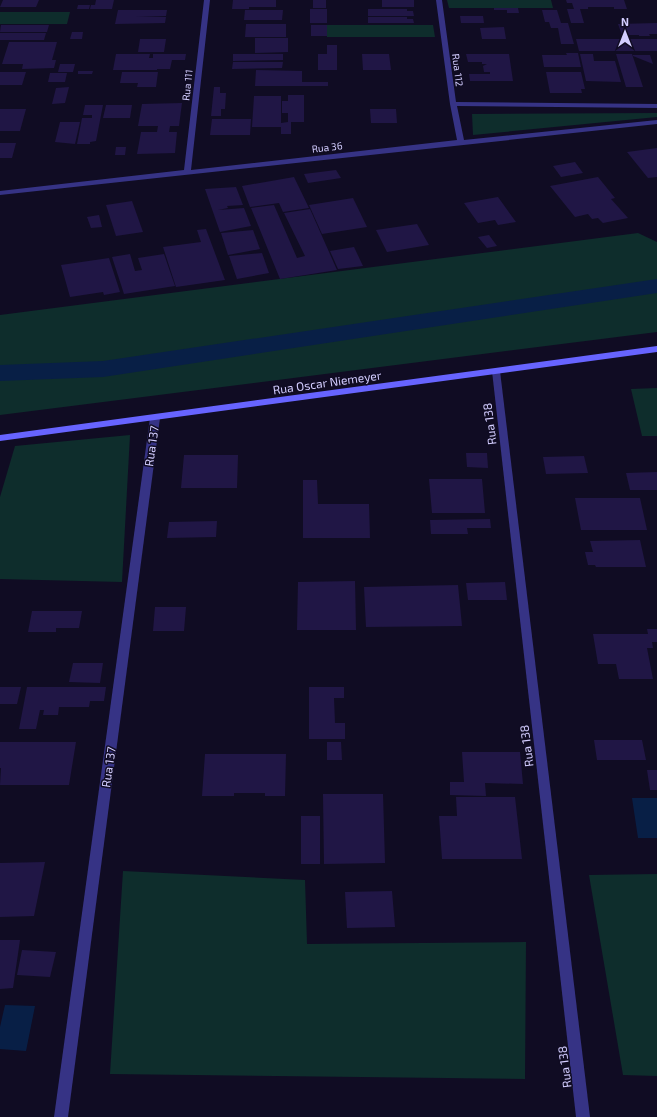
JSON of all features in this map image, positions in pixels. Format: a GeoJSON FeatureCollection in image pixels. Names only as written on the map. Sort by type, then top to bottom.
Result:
{"type":"FeatureCollection","features":[{"type":"Feature","properties":{"kind":"street","name":"Rua 111"},"geometry":{"type":"LineString","coordinates":[[187,173],[207,0]]}},
{"type":"Feature","properties":{"kind":"street","name":"Rua 112"},"geometry":{"type":"LineString","coordinates":[[439,0],[453,104],[461,142]]}},
{"type":"Feature","properties":{"kind":"street"},"geometry":{"type":"LineString","coordinates":[[453,104],[657,106]]}},
{"type":"Feature","properties":{"kind":"street","name":"Rua 36"},"geometry":{"type":"LineString","coordinates":[[0,193],[657,122]]}},
{"type":"Feature","properties":{"kind":"street","name":"Rua Oscar Niemeyer"},"geometry":{"type":"LineString","coordinates":[[0,438],[657,349]]}},
{"type":"Feature","properties":{"kind":"street","name":"Rua 138"},"geometry":{"type":"LineString","coordinates":[[496,371],[583,1117]]}},
{"type":"Feature","properties":{"kind":"street","name":"Rua 137"},"geometry":{"type":"LineString","coordinates":[[61,1117],[155,418]]}},
{"type":"Feature","properties":{"kind":"green space"},"geometry":{"type":"Polygon","coordinates":[[[447,0],[551,0],[553,8],[449,8],[447,0]]]}},
{"type":"Feature","properties":{"kind":"green space"},"geometry":{"type":"Polygon","coordinates":[[[0,12],[70,12],[67,24],[0,24],[0,12]]]}},
{"type":"Feature","properties":{"kind":"green space"},"geometry":{"type":"Polygon","coordinates":[[[327,25],[433,25],[435,37],[327,37],[327,25]]]}},
{"type":"Feature","properties":{"kind":"green space"},"geometry":{"type":"Polygon","coordinates":[[[657,113],[657,117],[473,135],[472,114],[657,113]]]}},
{"type":"Feature","properties":{"kind":"green space"},"geometry":{"type":"Polygon","coordinates":[[[638,233],[657,242],[657,332],[0,415],[0,315],[638,233]]]}},
{"type":"Feature","properties":{"kind":"green space"},"geometry":{"type":"Polygon","coordinates":[[[657,388],[657,436],[642,436],[631,389],[657,388]]]}},
{"type":"Feature","properties":{"kind":"green space"},"geometry":{"type":"Polygon","coordinates":[[[130,435],[122,582],[0,579],[0,497],[15,446],[130,435]]]}},
{"type":"Feature","properties":{"kind":"green space"},"geometry":{"type":"Polygon","coordinates":[[[123,871],[305,880],[307,944],[526,942],[525,1079],[110,1074],[123,871]]]}},
{"type":"Feature","properties":{"kind":"green space"},"geometry":{"type":"Polygon","coordinates":[[[657,874],[657,1076],[623,1075],[589,875],[657,874]]]}},
{"type":"Feature","properties":{"kind":"water"},"geometry":{"type":"Polygon","coordinates":[[[632,798],[657,798],[657,838],[638,838],[632,798]]]}},
{"type":"Feature","properties":{"kind":"water"},"geometry":{"type":"Polygon","coordinates":[[[5,1005],[35,1006],[26,1051],[0,1049],[0,1027],[5,1005]]]}},
{"type":"Feature","properties":{"kind":"building"},"geometry":{"type":"Polygon","coordinates":[[[3,0],[39,0],[36,7],[0,7],[3,0]]]}},
{"type":"Feature","properties":{"kind":"building"},"geometry":{"type":"Polygon","coordinates":[[[96,0],[114,0],[112,9],[90,9],[91,5],[95,5],[96,0]]]}},
{"type":"Feature","properties":{"kind":"building"},"geometry":{"type":"Polygon","coordinates":[[[233,0],[276,0],[276,7],[249,7],[249,9],[232,9],[233,0]]]}},
{"type":"Feature","properties":{"kind":"building"},"geometry":{"type":"Polygon","coordinates":[[[313,0],[326,0],[326,8],[313,8],[313,0]]]}},
{"type":"Feature","properties":{"kind":"building"},"geometry":{"type":"Polygon","coordinates":[[[382,0],[414,0],[414,7],[382,7],[382,0]]]}},
{"type":"Feature","properties":{"kind":"building"},"geometry":{"type":"Polygon","coordinates":[[[566,0],[624,0],[627,9],[614,9],[614,7],[588,7],[588,9],[580,9],[584,23],[571,23],[567,9],[574,9],[572,3],[567,3],[566,0]]]}},
{"type":"Feature","properties":{"kind":"building"},"geometry":{"type":"Polygon","coordinates":[[[78,5],[90,5],[89,9],[77,9],[78,5]]]}},
{"type":"Feature","properties":{"kind":"building"},"geometry":{"type":"Polygon","coordinates":[[[494,8],[518,8],[519,13],[507,13],[507,10],[494,10],[494,8]]]}},
{"type":"Feature","properties":{"kind":"building"},"geometry":{"type":"Polygon","coordinates":[[[310,9],[327,9],[327,23],[310,23],[310,9]]]}},
{"type":"Feature","properties":{"kind":"building"},"geometry":{"type":"Polygon","coordinates":[[[368,9],[407,9],[407,11],[413,11],[414,16],[368,16],[368,9]]]}},
{"type":"Feature","properties":{"kind":"building"},"geometry":{"type":"Polygon","coordinates":[[[118,10],[167,10],[166,16],[136,16],[166,17],[165,23],[115,24],[118,10]]]}},
{"type":"Feature","properties":{"kind":"building"},"geometry":{"type":"Polygon","coordinates":[[[245,10],[283,10],[282,20],[244,20],[245,10]]]}},
{"type":"Feature","properties":{"kind":"building"},"geometry":{"type":"Polygon","coordinates":[[[542,10],[557,10],[561,23],[568,23],[574,44],[561,44],[558,28],[551,28],[549,22],[545,22],[542,10]]]}},
{"type":"Feature","properties":{"kind":"building"},"geometry":{"type":"Polygon","coordinates":[[[460,16],[483,16],[484,23],[461,23],[460,16]]]}},
{"type":"Feature","properties":{"kind":"building"},"geometry":{"type":"Polygon","coordinates":[[[368,17],[407,17],[407,19],[413,19],[414,23],[368,23],[368,17]]]}},
{"type":"Feature","properties":{"kind":"building"},"geometry":{"type":"Polygon","coordinates":[[[657,23],[657,34],[649,34],[650,36],[622,35],[618,24],[657,23]]]}},
{"type":"Feature","properties":{"kind":"building"},"geometry":{"type":"Polygon","coordinates":[[[246,24],[286,24],[286,37],[245,37],[246,24]]]}},
{"type":"Feature","properties":{"kind":"building"},"geometry":{"type":"Polygon","coordinates":[[[1,25],[49,25],[47,32],[0,32],[1,25]]]}},
{"type":"Feature","properties":{"kind":"building"},"geometry":{"type":"Polygon","coordinates":[[[311,25],[327,25],[327,36],[311,36],[311,25]]]}},
{"type":"Feature","properties":{"kind":"building"},"geometry":{"type":"Polygon","coordinates":[[[504,27],[506,39],[482,39],[480,28],[504,27]]]}},
{"type":"Feature","properties":{"kind":"building"},"geometry":{"type":"Polygon","coordinates":[[[72,32],[83,32],[82,39],[70,39],[72,32]]]}},
{"type":"Feature","properties":{"kind":"building"},"geometry":{"type":"Polygon","coordinates":[[[0,33],[46,33],[44,40],[0,40],[0,33]]]}},
{"type":"Feature","properties":{"kind":"building"},"geometry":{"type":"Polygon","coordinates":[[[255,38],[288,38],[288,52],[255,53],[255,38]]]}},
{"type":"Feature","properties":{"kind":"building"},"geometry":{"type":"Polygon","coordinates":[[[140,39],[166,39],[164,52],[138,52],[140,39]]]}},
{"type":"Feature","properties":{"kind":"building"},"geometry":{"type":"Polygon","coordinates":[[[576,39],[657,39],[657,51],[579,51],[576,39]]]}},
{"type":"Feature","properties":{"kind":"building"},"geometry":{"type":"Polygon","coordinates":[[[9,42],[57,42],[52,60],[56,60],[54,68],[22,69],[23,64],[2,64],[9,42]]]}},
{"type":"Feature","properties":{"kind":"building"},"geometry":{"type":"Polygon","coordinates":[[[327,45],[337,45],[337,70],[318,70],[318,54],[327,54],[327,45]]]}},
{"type":"Feature","properties":{"kind":"building"},"geometry":{"type":"Polygon","coordinates":[[[566,53],[578,53],[581,67],[544,67],[542,55],[567,55],[566,53]]]}},
{"type":"Feature","properties":{"kind":"building"},"geometry":{"type":"Polygon","coordinates":[[[116,54],[150,54],[149,58],[153,58],[153,54],[186,54],[185,60],[172,60],[170,69],[113,70],[116,54]]]}},
{"type":"Feature","properties":{"kind":"building"},"geometry":{"type":"Polygon","coordinates":[[[233,54],[283,54],[283,60],[233,61],[233,54]]]}},
{"type":"Feature","properties":{"kind":"building"},"geometry":{"type":"Polygon","coordinates":[[[362,54],[389,54],[391,70],[363,70],[362,54]]]}},
{"type":"Feature","properties":{"kind":"building"},"geometry":{"type":"Polygon","coordinates":[[[466,54],[509,54],[513,81],[470,81],[469,74],[490,74],[490,72],[484,72],[483,66],[487,64],[482,64],[482,62],[468,62],[466,54]]]}},
{"type":"Feature","properties":{"kind":"building"},"geometry":{"type":"Polygon","coordinates":[[[580,54],[593,54],[594,61],[615,61],[621,82],[586,81],[580,54]]]}},
{"type":"Feature","properties":{"kind":"building"},"geometry":{"type":"Polygon","coordinates":[[[616,54],[632,54],[643,87],[626,87],[616,54]]]}},
{"type":"Feature","properties":{"kind":"building"},"geometry":{"type":"Polygon","coordinates":[[[650,55],[653,64],[633,56],[650,55]]]}},
{"type":"Feature","properties":{"kind":"building"},"geometry":{"type":"Polygon","coordinates":[[[233,62],[283,62],[282,68],[232,69],[233,62]]]}},
{"type":"Feature","properties":{"kind":"building"},"geometry":{"type":"Polygon","coordinates":[[[60,64],[75,64],[73,72],[58,72],[60,64]]]}},
{"type":"Feature","properties":{"kind":"building"},"geometry":{"type":"Polygon","coordinates":[[[256,70],[302,71],[302,82],[328,82],[328,86],[255,86],[256,70]]]}},
{"type":"Feature","properties":{"kind":"building"},"geometry":{"type":"Polygon","coordinates":[[[78,71],[93,71],[92,74],[78,74],[78,71]]]}},
{"type":"Feature","properties":{"kind":"building"},"geometry":{"type":"Polygon","coordinates":[[[0,72],[26,72],[22,85],[0,85],[0,72]]]}},
{"type":"Feature","properties":{"kind":"building"},"geometry":{"type":"Polygon","coordinates":[[[122,72],[158,72],[156,87],[137,87],[138,83],[120,83],[122,72]]]}},
{"type":"Feature","properties":{"kind":"building"},"geometry":{"type":"Polygon","coordinates":[[[546,72],[581,72],[585,89],[581,89],[582,93],[550,93],[546,72]]]}},
{"type":"Feature","properties":{"kind":"building"},"geometry":{"type":"Polygon","coordinates":[[[50,73],[67,73],[65,82],[48,82],[50,73]]]}},
{"type":"Feature","properties":{"kind":"building"},"geometry":{"type":"Polygon","coordinates":[[[69,87],[65,103],[52,104],[56,88],[69,87]]]}},
{"type":"Feature","properties":{"kind":"building"},"geometry":{"type":"Polygon","coordinates":[[[214,87],[220,87],[220,93],[226,93],[225,109],[221,109],[221,116],[211,116],[214,87]]]}},
{"type":"Feature","properties":{"kind":"building"},"geometry":{"type":"Polygon","coordinates":[[[288,95],[304,95],[304,122],[291,122],[291,134],[281,134],[281,123],[288,122],[288,113],[282,113],[282,101],[288,101],[288,95]]]}},
{"type":"Feature","properties":{"kind":"building"},"geometry":{"type":"Polygon","coordinates":[[[254,96],[281,96],[281,127],[252,127],[254,96]]]}},
{"type":"Feature","properties":{"kind":"building"},"geometry":{"type":"Polygon","coordinates":[[[182,103],[179,126],[170,126],[169,132],[177,132],[175,153],[137,154],[141,132],[157,132],[158,126],[138,126],[142,104],[182,103]]]}},
{"type":"Feature","properties":{"kind":"building"},"geometry":{"type":"Polygon","coordinates":[[[85,105],[103,105],[96,141],[90,142],[90,144],[77,144],[82,118],[92,118],[92,115],[83,115],[85,105]]]}},
{"type":"Feature","properties":{"kind":"building"},"geometry":{"type":"Polygon","coordinates":[[[106,105],[132,105],[130,118],[103,118],[106,105]]]}},
{"type":"Feature","properties":{"kind":"building"},"geometry":{"type":"Polygon","coordinates":[[[0,109],[26,109],[20,131],[0,131],[0,109]]]}},
{"type":"Feature","properties":{"kind":"building"},"geometry":{"type":"Polygon","coordinates":[[[370,109],[396,109],[397,123],[371,123],[370,109]]]}},
{"type":"Feature","properties":{"kind":"building"},"geometry":{"type":"Polygon","coordinates":[[[212,119],[251,119],[250,135],[210,135],[212,119]]]}},
{"type":"Feature","properties":{"kind":"building"},"geometry":{"type":"Polygon","coordinates":[[[60,122],[80,122],[75,144],[55,142],[60,122]]]}},
{"type":"Feature","properties":{"kind":"building"},"geometry":{"type":"Polygon","coordinates":[[[0,143],[16,143],[12,158],[0,158],[0,143]]]}},
{"type":"Feature","properties":{"kind":"building"},"geometry":{"type":"Polygon","coordinates":[[[116,147],[126,147],[125,155],[115,155],[116,147]]]}},
{"type":"Feature","properties":{"kind":"building"},"geometry":{"type":"Polygon","coordinates":[[[657,148],[657,177],[648,178],[627,152],[657,148]]]}},
{"type":"Feature","properties":{"kind":"building"},"geometry":{"type":"Polygon","coordinates":[[[575,162],[583,173],[561,177],[553,166],[575,162]]]}},
{"type":"Feature","properties":{"kind":"building"},"geometry":{"type":"Polygon","coordinates":[[[336,170],[341,178],[308,183],[304,174],[336,170]]]}},
{"type":"Feature","properties":{"kind":"building"},"geometry":{"type":"Polygon","coordinates":[[[294,177],[309,208],[283,212],[279,203],[250,207],[242,186],[294,177]]]}},
{"type":"Feature","properties":{"kind":"building"},"geometry":{"type":"Polygon","coordinates":[[[598,177],[615,198],[611,199],[628,218],[603,223],[598,218],[592,219],[588,214],[575,217],[550,186],[598,177]]]}},
{"type":"Feature","properties":{"kind":"building"},"geometry":{"type":"Polygon","coordinates":[[[236,187],[243,205],[227,206],[228,208],[218,210],[244,208],[251,226],[220,232],[205,189],[236,187]]]}},
{"type":"Feature","properties":{"kind":"building"},"geometry":{"type":"Polygon","coordinates":[[[498,197],[516,222],[498,225],[495,220],[478,223],[464,203],[498,197]]]}},
{"type":"Feature","properties":{"kind":"building"},"geometry":{"type":"Polygon","coordinates":[[[353,198],[367,227],[322,234],[309,205],[353,198]]]}},
{"type":"Feature","properties":{"kind":"building"},"geometry":{"type":"Polygon","coordinates":[[[132,201],[143,232],[116,236],[106,205],[132,201]]]}},
{"type":"Feature","properties":{"kind":"building"},"geometry":{"type":"Polygon","coordinates":[[[274,205],[297,258],[305,256],[284,213],[310,209],[337,270],[280,279],[251,208],[274,205]]]}},
{"type":"Feature","properties":{"kind":"building"},"geometry":{"type":"Polygon","coordinates":[[[99,215],[102,227],[91,228],[87,217],[99,215]]]}},
{"type":"Feature","properties":{"kind":"building"},"geometry":{"type":"Polygon","coordinates":[[[417,224],[429,245],[387,252],[376,230],[417,224]]]}},
{"type":"Feature","properties":{"kind":"building"},"geometry":{"type":"Polygon","coordinates":[[[206,229],[225,280],[176,287],[163,247],[201,242],[197,230],[206,229]]]}},
{"type":"Feature","properties":{"kind":"building"},"geometry":{"type":"Polygon","coordinates":[[[253,230],[260,249],[228,255],[221,233],[253,230]]]}},
{"type":"Feature","properties":{"kind":"building"},"geometry":{"type":"Polygon","coordinates":[[[489,235],[497,246],[487,248],[478,237],[489,235]]]}},
{"type":"Feature","properties":{"kind":"building"},"geometry":{"type":"Polygon","coordinates":[[[354,247],[363,266],[338,269],[330,251],[354,247]]]}},
{"type":"Feature","properties":{"kind":"building"},"geometry":{"type":"Polygon","coordinates":[[[262,253],[269,273],[237,279],[229,256],[262,253]]]}},
{"type":"Feature","properties":{"kind":"building"},"geometry":{"type":"Polygon","coordinates":[[[130,254],[135,271],[142,270],[138,258],[164,254],[175,286],[124,294],[112,257],[130,254]]]}},
{"type":"Feature","properties":{"kind":"building"},"geometry":{"type":"Polygon","coordinates":[[[109,258],[120,292],[104,295],[103,292],[70,297],[61,265],[109,258]]]}},
{"type":"Feature","properties":{"kind":"building"},"geometry":{"type":"Polygon","coordinates":[[[466,453],[487,453],[488,468],[467,467],[466,453]]]}},
{"type":"Feature","properties":{"kind":"building"},"geometry":{"type":"Polygon","coordinates":[[[184,455],[238,455],[237,488],[181,488],[184,455]]]}},
{"type":"Feature","properties":{"kind":"building"},"geometry":{"type":"Polygon","coordinates":[[[584,456],[588,473],[546,474],[543,457],[584,456]]]}},
{"type":"Feature","properties":{"kind":"building"},"geometry":{"type":"Polygon","coordinates":[[[657,472],[657,490],[630,490],[626,473],[657,472]]]}},
{"type":"Feature","properties":{"kind":"building"},"geometry":{"type":"Polygon","coordinates":[[[429,479],[482,479],[485,513],[432,513],[429,479]]]}},
{"type":"Feature","properties":{"kind":"building"},"geometry":{"type":"Polygon","coordinates":[[[303,480],[317,480],[318,504],[369,504],[370,538],[303,538],[303,480]]]}},
{"type":"Feature","properties":{"kind":"building"},"geometry":{"type":"Polygon","coordinates":[[[575,498],[640,498],[647,530],[581,530],[575,498]]]}},
{"type":"Feature","properties":{"kind":"building"},"geometry":{"type":"Polygon","coordinates":[[[490,519],[491,528],[467,528],[468,534],[431,534],[430,520],[490,519]]]}},
{"type":"Feature","properties":{"kind":"building"},"geometry":{"type":"Polygon","coordinates":[[[217,521],[216,537],[167,538],[169,522],[217,521]]]}},
{"type":"Feature","properties":{"kind":"building"},"geometry":{"type":"Polygon","coordinates":[[[640,540],[646,567],[596,567],[595,565],[588,565],[585,552],[593,552],[590,541],[640,540]]]}},
{"type":"Feature","properties":{"kind":"building"},"geometry":{"type":"Polygon","coordinates":[[[355,581],[356,630],[297,630],[298,582],[355,581]]]}},
{"type":"Feature","properties":{"kind":"building"},"geometry":{"type":"Polygon","coordinates":[[[505,582],[507,600],[468,600],[466,583],[505,582]]]}},
{"type":"Feature","properties":{"kind":"building"},"geometry":{"type":"Polygon","coordinates":[[[458,585],[462,626],[366,627],[364,587],[458,585]]]}},
{"type":"Feature","properties":{"kind":"building"},"geometry":{"type":"Polygon","coordinates":[[[155,607],[186,607],[184,631],[153,631],[155,607]]]}},
{"type":"Feature","properties":{"kind":"building"},"geometry":{"type":"Polygon","coordinates":[[[32,611],[82,611],[79,628],[56,628],[56,632],[28,632],[32,611]]]}},
{"type":"Feature","properties":{"kind":"building"},"geometry":{"type":"Polygon","coordinates":[[[647,629],[657,629],[657,642],[652,642],[653,648],[647,648],[653,679],[619,679],[616,664],[598,664],[593,634],[648,634],[647,629]]]}},
{"type":"Feature","properties":{"kind":"building"},"geometry":{"type":"Polygon","coordinates":[[[73,663],[103,663],[100,683],[69,682],[73,663]]]}},
{"type":"Feature","properties":{"kind":"building"},"geometry":{"type":"Polygon","coordinates":[[[0,687],[21,687],[17,704],[0,704],[0,687]]]}},
{"type":"Feature","properties":{"kind":"building"},"geometry":{"type":"Polygon","coordinates":[[[27,687],[106,687],[104,701],[90,701],[89,707],[59,707],[58,715],[43,715],[44,710],[40,710],[36,729],[19,729],[27,687]]]}},
{"type":"Feature","properties":{"kind":"building"},"geometry":{"type":"Polygon","coordinates":[[[309,687],[344,687],[344,698],[334,698],[335,723],[345,723],[345,739],[309,739],[309,687]]]}},
{"type":"Feature","properties":{"kind":"building"},"geometry":{"type":"Polygon","coordinates":[[[594,740],[642,740],[646,760],[597,760],[594,740]]]}},
{"type":"Feature","properties":{"kind":"building"},"geometry":{"type":"Polygon","coordinates":[[[0,742],[76,742],[69,785],[0,785],[0,742]]]}},
{"type":"Feature","properties":{"kind":"building"},"geometry":{"type":"Polygon","coordinates":[[[327,742],[341,742],[342,760],[327,760],[327,742]]]}},
{"type":"Feature","properties":{"kind":"building"},"geometry":{"type":"Polygon","coordinates":[[[462,752],[520,752],[523,784],[485,783],[486,796],[450,795],[450,782],[464,782],[462,752]]]}},
{"type":"Feature","properties":{"kind":"building"},"geometry":{"type":"Polygon","coordinates":[[[205,754],[286,754],[285,796],[265,796],[265,793],[234,793],[234,796],[202,796],[205,754]]]}},
{"type":"Feature","properties":{"kind":"building"},"geometry":{"type":"Polygon","coordinates":[[[647,770],[657,770],[657,790],[650,790],[647,770]]]}},
{"type":"Feature","properties":{"kind":"building"},"geometry":{"type":"Polygon","coordinates":[[[323,794],[383,794],[385,863],[324,864],[323,794]]]}},
{"type":"Feature","properties":{"kind":"building"},"geometry":{"type":"Polygon","coordinates":[[[456,797],[515,797],[522,859],[442,859],[439,816],[457,816],[456,797]]]}},
{"type":"Feature","properties":{"kind":"building"},"geometry":{"type":"Polygon","coordinates":[[[301,816],[320,816],[320,864],[301,864],[301,816]]]}},
{"type":"Feature","properties":{"kind":"building"},"geometry":{"type":"Polygon","coordinates":[[[45,862],[34,916],[0,917],[0,863],[45,862]]]}},
{"type":"Feature","properties":{"kind":"building"},"geometry":{"type":"Polygon","coordinates":[[[392,891],[395,927],[347,928],[345,892],[392,891]]]}},
{"type":"Feature","properties":{"kind":"building"},"geometry":{"type":"Polygon","coordinates":[[[0,940],[20,940],[13,988],[0,989],[0,940]]]}},
{"type":"Feature","properties":{"kind":"building"},"geometry":{"type":"Polygon","coordinates":[[[22,950],[56,952],[50,977],[17,975],[22,950]]]}},
{"type":"Feature","properties":{"kind":"waterway"},"geometry":{"type":"LineString","coordinates":[[0,373],[103,369],[657,286]]}}]}
